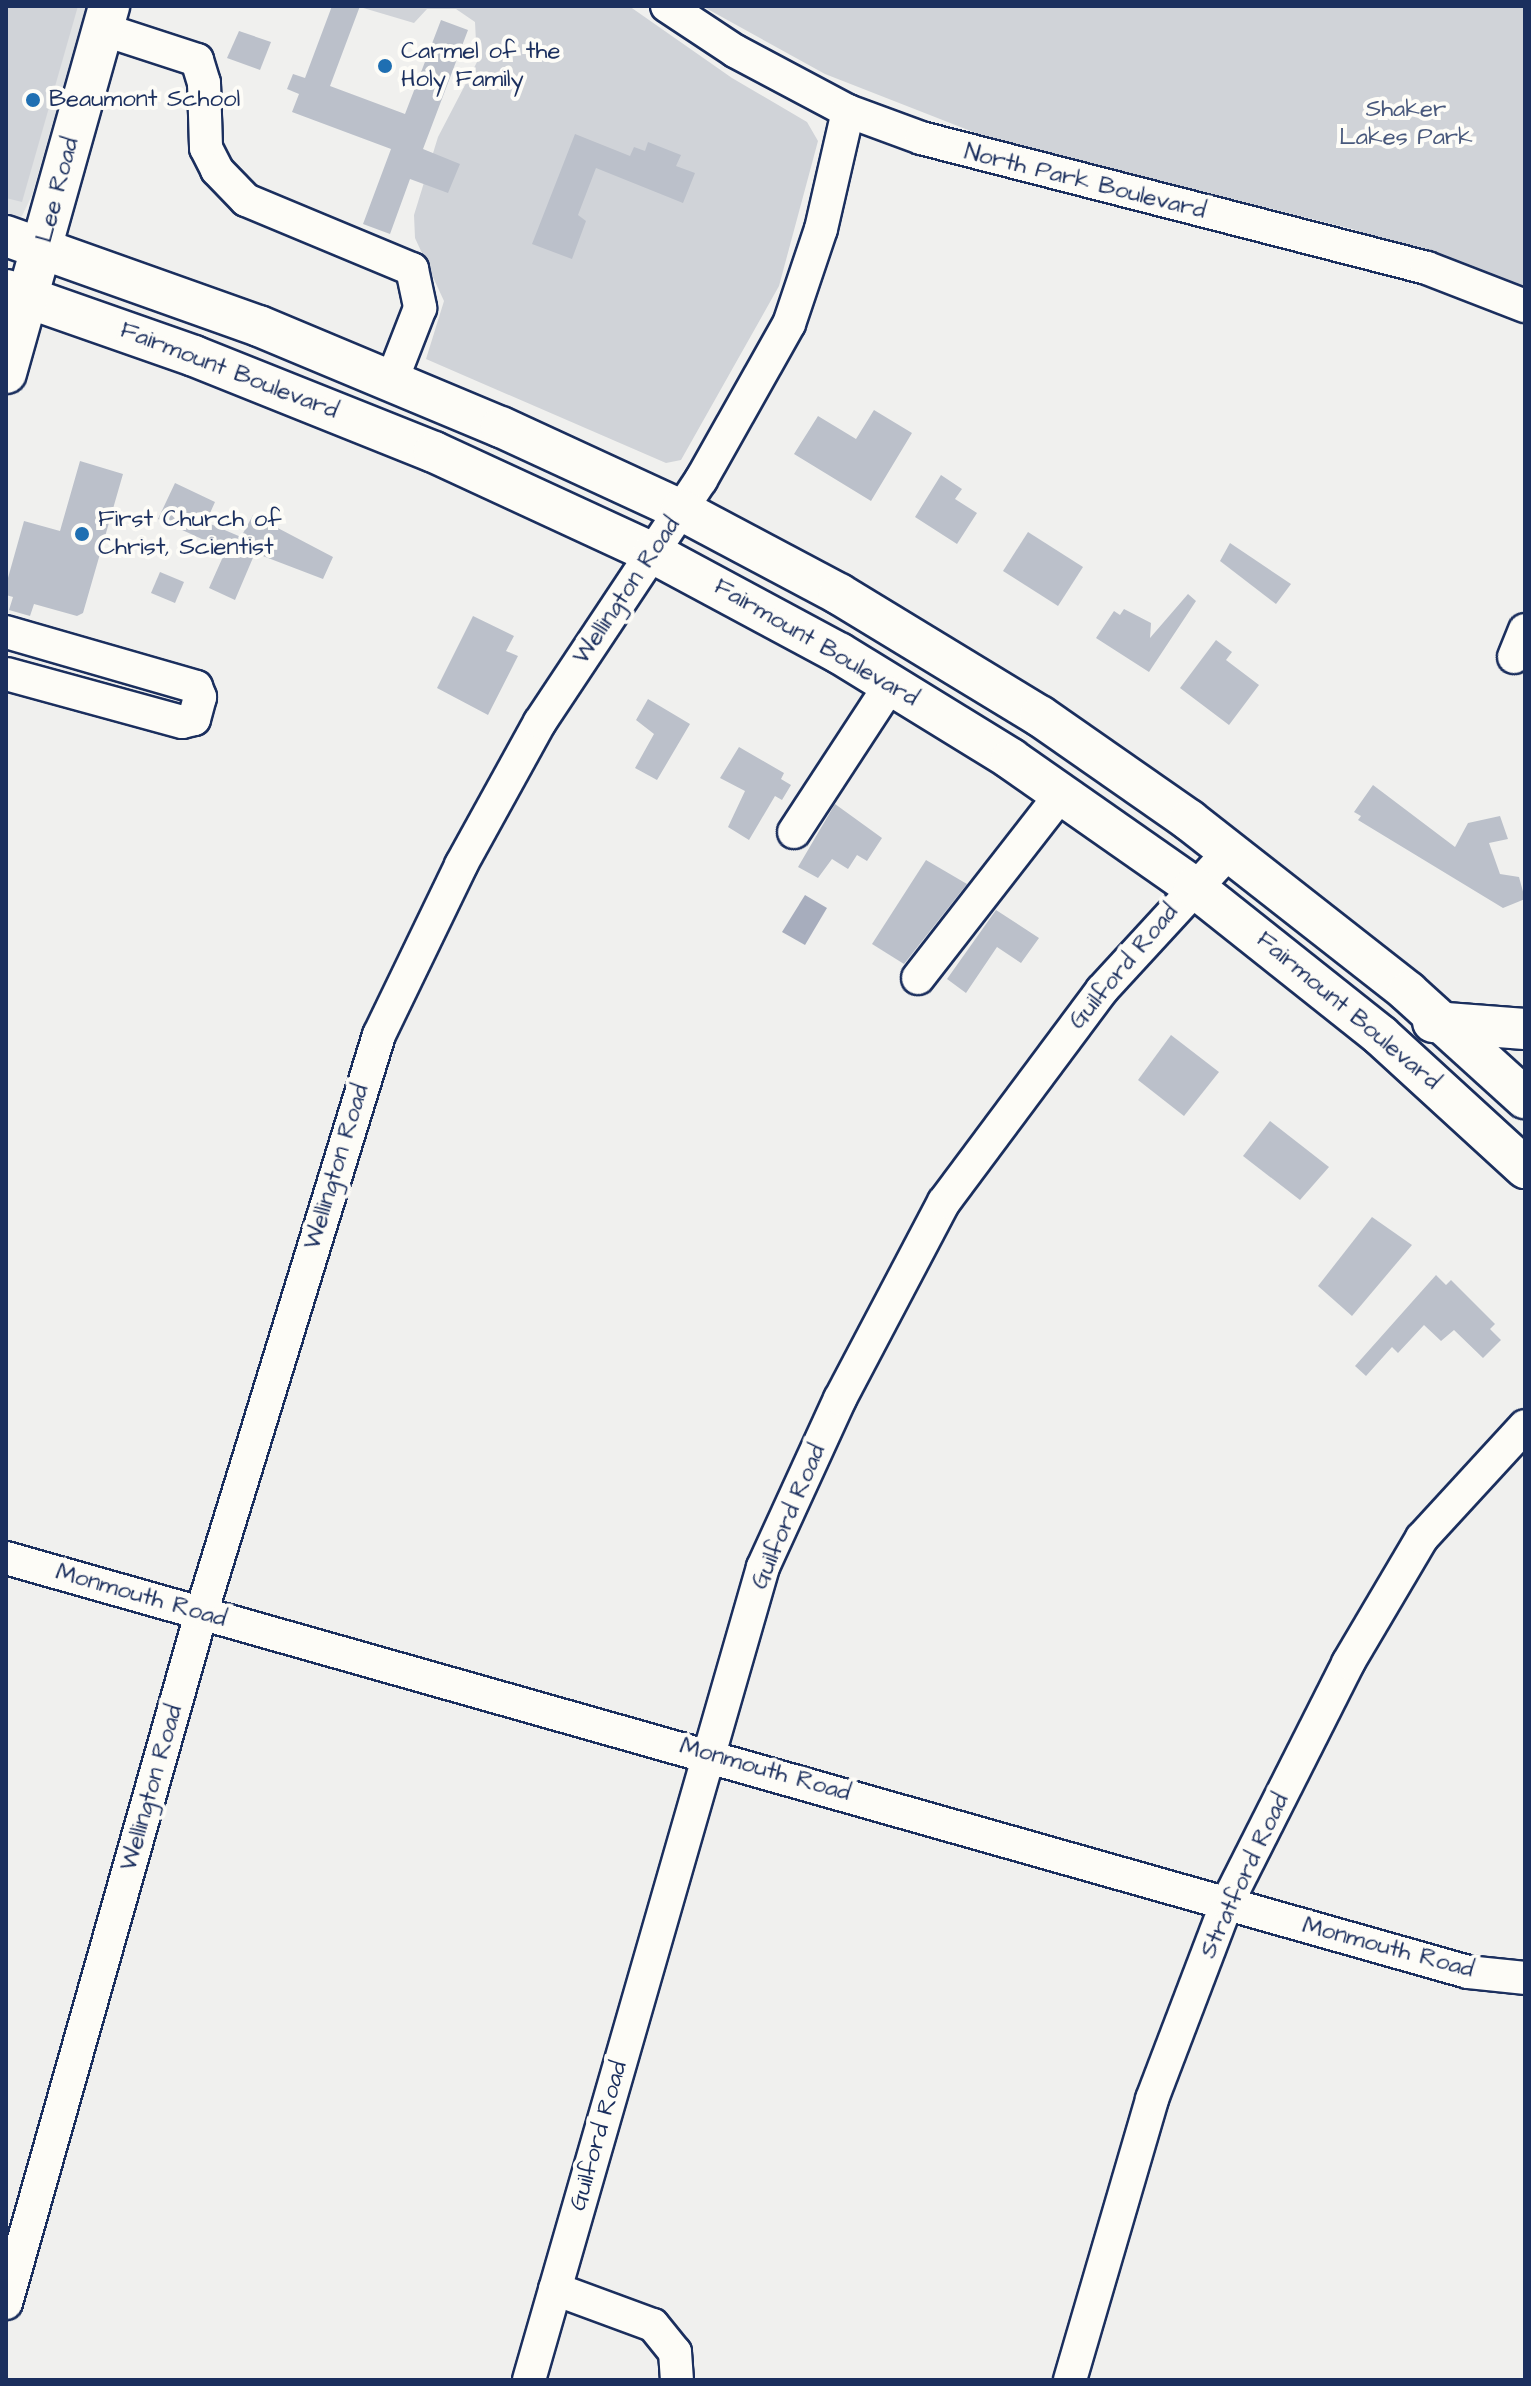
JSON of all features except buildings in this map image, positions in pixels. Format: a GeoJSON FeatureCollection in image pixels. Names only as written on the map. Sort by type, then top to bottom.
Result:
{"type":"FeatureCollection","features":[{"type":"Feature","properties":{"kind":"main road","name":"Lee Road"},"geometry":{"type":"LineString","coordinates":[[6,373],[24,241],[105,18]]}},
{"type":"Feature","properties":{"kind":"main road","name":"Fairmount Boulevard"},"geometry":{"type":"LineString","coordinates":[[24,241],[392,380],[681,510],[839,594],[986,683],[1230,851],[1441,1022],[1525,1098]]}},
{"type":"Feature","properties":{"kind":"main road","name":"Fairmount Boulevard"},"geometry":{"type":"LineString","coordinates":[[17,294],[319,405],[653,553],[891,684],[1062,793],[1194,887],[1380,1035],[1525,1168]]}},
{"type":"Feature","properties":{"kind":"main road"},"geometry":{"type":"LineString","coordinates":[[1380,1035],[1441,1022],[1525,1029]]}},
{"type":"Feature","properties":{"kind":"street","name":"North Park Boulevard"},"geometry":{"type":"LineString","coordinates":[[667,6],[735,51],[848,111],[995,161],[1427,268],[1525,306]]}},
{"type":"Feature","properties":{"kind":"street"},"geometry":{"type":"LineString","coordinates":[[105,18],[197,60],[204,83],[206,148],[217,170],[246,200],[412,269],[420,308],[392,380]]}},
{"type":"Feature","properties":{"kind":"street","name":"Wellington Road"},"geometry":{"type":"LineString","coordinates":[[6,2303],[201,1614],[379,1035],[461,865],[540,722],[681,510],[789,324],[821,229],[848,111]]}},
{"type":"Feature","properties":{"kind":"street"},"geometry":{"type":"LineString","coordinates":[[6,632],[196,687],[200,697],[194,719],[182,722],[6,674]]}},
{"type":"Feature","properties":{"kind":"street"},"geometry":{"type":"LineString","coordinates":[[794,832],[891,684]]}},
{"type":"Feature","properties":{"kind":"street"},"geometry":{"type":"LineString","coordinates":[[918,978],[1062,793]]}},
{"type":"Feature","properties":{"kind":"street","name":"Guilford Road"},"geometry":{"type":"LineString","coordinates":[[529,2380],[763,1567],[902,1275],[944,1202],[1052,1053],[1194,887],[1230,851]]}},
{"type":"Feature","properties":{"kind":"street","name":"Stratford Road"},"geometry":{"type":"LineString","coordinates":[[1070,2380],[1152,2099],[1227,1903],[1348,1663],[1422,1538],[1519,1445]]}},
{"type":"Feature","properties":{"kind":"street","name":"Monmouth Road"},"geometry":{"type":"LineString","coordinates":[[6,1558],[709,1754],[1468,1972],[1525,1978]]}},
{"type":"Feature","properties":{"kind":"street"},"geometry":{"type":"LineString","coordinates":[[555,2289],[653,2325],[675,2352],[677,2380]]}},
{"type":"Feature","properties":{"kind":"shaded area","name":"Beaumont School"},"geometry":{"type":"Polygon","coordinates":[[[6,6],[86,6],[32,195],[22,216],[11,221],[6,219],[6,6]]]}},
{"type":"Feature","properties":{"kind":"green space","name":"Beaumont School"},"geometry":{"type":"Polygon","coordinates":[[[6,6],[78,6],[22,202],[6,198],[6,6]]]}},
{"type":"Feature","properties":{"kind":"green space"},"geometry":{"type":"Polygon","coordinates":[[[629,6],[732,78],[807,122],[818,141],[779,286],[681,460],[666,463],[426,359],[444,301],[415,238],[414,215],[438,137],[477,62],[475,22],[456,9],[427,9],[414,23],[360,7],[629,6]]]}},
{"type":"Feature","properties":{"kind":"green space","name":"Shaker Lakes Park"},"geometry":{"type":"Polygon","coordinates":[[[702,6],[1525,6],[1525,287],[1352,229],[986,137],[825,74],[702,6]]]}},
{"type":"Feature","properties":{"kind":"water"},"geometry":{"type":"Polygon","coordinates":[[[805,895],[827,908],[805,945],[782,932],[805,895]]]}},
{"type":"Feature","properties":{"kind":"place","name":"Carmel of the Holy Family"},"geometry":{"type":"Point","coordinates":[385,66]}},
{"type":"Feature","properties":{"kind":"place","name":"Beaumont School"},"geometry":{"type":"Point","coordinates":[33,100]}},
{"type":"Feature","properties":{"kind":"place","name":"First Church of Christ, Scientist"},"geometry":{"type":"Point","coordinates":[82,534]}}]}
